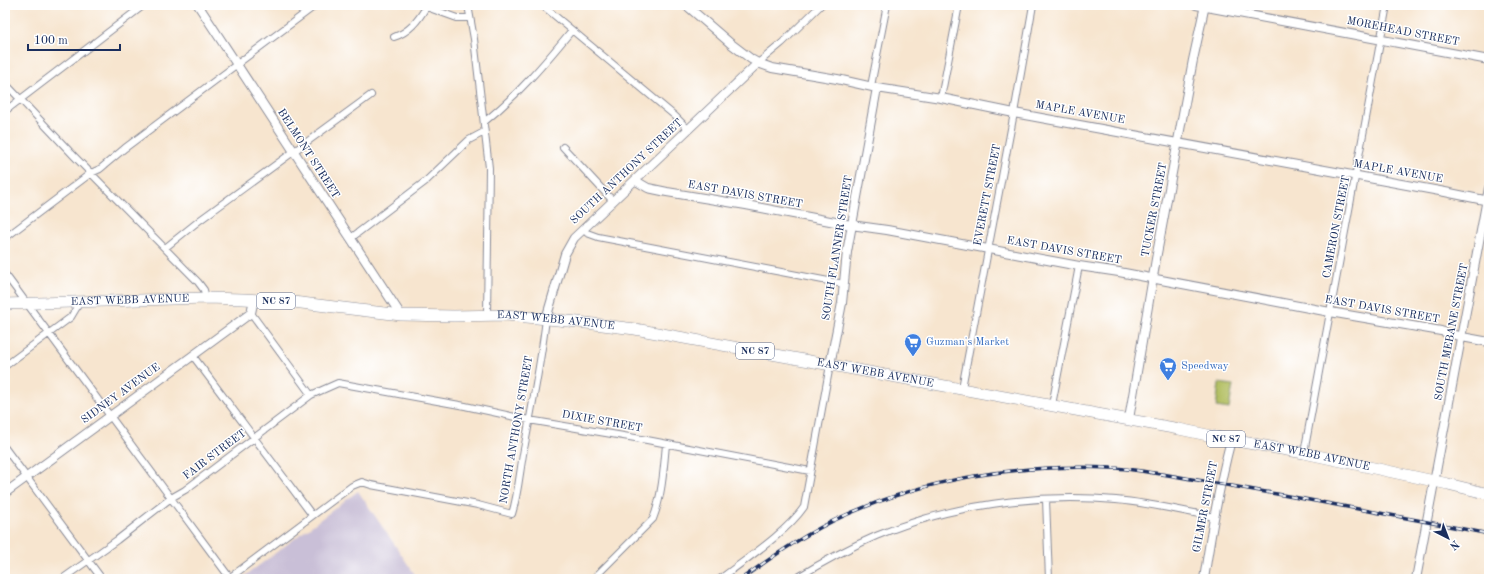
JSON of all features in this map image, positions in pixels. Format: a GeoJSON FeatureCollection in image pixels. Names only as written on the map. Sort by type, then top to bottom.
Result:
{"type":"FeatureCollection","features":[{"type":"Feature","properties":{"kind":"highway","name":"EAST WEBB AVENUE"},"geometry":{"type":"LineString","coordinates":[[5,304],[206,298],[292,302],[401,315],[506,315],[590,323],[635,329],[1128,419],[1230,440],[1304,453],[1489,494]]}},
{"type":"Feature","properties":{"kind":"street"},"geometry":{"type":"LineString","coordinates":[[5,111],[144,5]]}},
{"type":"Feature","properties":{"kind":"street","name":"BELMONT STREET"},"geometry":{"type":"LineString","coordinates":[[198,5],[401,315]]}},
{"type":"Feature","properties":{"kind":"street"},"geometry":{"type":"LineString","coordinates":[[5,238],[92,173],[100,169],[125,148],[237,66],[316,5]]}},
{"type":"Feature","properties":{"kind":"street"},"geometry":{"type":"LineString","coordinates":[[468,5],[469,18],[474,39],[489,168],[487,315]]}},
{"type":"Feature","properties":{"kind":"street"},"geometry":{"type":"LineString","coordinates":[[542,5],[675,116],[688,129]]}},
{"type":"Feature","properties":{"kind":"street","name":"MAPLE AVENUE"},"geometry":{"type":"LineString","coordinates":[[686,5],[730,43],[758,63],[772,68],[941,98],[1014,113],[1488,201]]}},
{"type":"Feature","properties":{"kind":"street"},"geometry":{"type":"LineString","coordinates":[[758,63],[782,43],[820,5]]}},
{"type":"Feature","properties":{"kind":"street","name":"SOUTH FLANNER STREET"},"geometry":{"type":"LineString","coordinates":[[830,364],[844,284],[851,225],[887,5]]}},
{"type":"Feature","properties":{"kind":"street"},"geometry":{"type":"LineString","coordinates":[[941,98],[959,5]]}},
{"type":"Feature","properties":{"kind":"street","name":"EVERETT STREET"},"geometry":{"type":"LineString","coordinates":[[962,388],[1033,5]]}},
{"type":"Feature","properties":{"kind":"street","name":"MOREHEAD STREET"},"geometry":{"type":"LineString","coordinates":[[1196,5],[1489,60]]}},
{"type":"Feature","properties":{"kind":"street","name":"CAMERON STREET"},"geometry":{"type":"LineString","coordinates":[[1304,453],[1382,39],[1387,5]]}},
{"type":"Feature","properties":{"kind":"street"},"geometry":{"type":"LineString","coordinates":[[394,37],[404,34],[420,18],[424,6],[457,18],[469,18]]}},
{"type":"Feature","properties":{"kind":"street","name":"TUCKER STREET"},"geometry":{"type":"LineString","coordinates":[[1128,419],[1197,41],[1205,6]]}},
{"type":"Feature","properties":{"kind":"street"},"geometry":{"type":"LineString","coordinates":[[484,122],[498,111],[538,71],[572,30]]}},
{"type":"Feature","properties":{"kind":"street","name":"SOUTH ANTHONY STREET"},"geometry":{"type":"LineString","coordinates":[[546,319],[565,254],[574,238],[636,181],[688,129],[758,63]]}},
{"type":"Feature","properties":{"kind":"street"},"geometry":{"type":"LineString","coordinates":[[5,83],[139,223],[201,285],[206,298]]}},
{"type":"Feature","properties":{"kind":"street"},"geometry":{"type":"LineString","coordinates":[[165,248],[200,220],[371,95]]}},
{"type":"Feature","properties":{"kind":"street"},"geometry":{"type":"LineString","coordinates":[[351,238],[426,181],[469,140],[484,132]]}},
{"type":"Feature","properties":{"kind":"street"},"geometry":{"type":"LineString","coordinates":[[563,147],[614,201]]}},
{"type":"Feature","properties":{"kind":"street","name":"EAST DAVIS STREET"},"geometry":{"type":"LineString","coordinates":[[636,181],[644,187],[655,190],[887,230],[988,250],[1441,331],[1489,342]]}},
{"type":"Feature","properties":{"kind":"street","name":"SOUTH MEBANE STREET"},"geometry":{"type":"LineString","coordinates":[[1416,579],[1488,201],[1489,188]]}},
{"type":"Feature","properties":{"kind":"street"},"geometry":{"type":"LineString","coordinates":[[583,229],[593,236],[844,284]]}},
{"type":"Feature","properties":{"kind":"street"},"geometry":{"type":"LineString","coordinates":[[1052,405],[1079,266]]}},
{"type":"Feature","properties":{"kind":"street"},"geometry":{"type":"LineString","coordinates":[[5,274],[229,578]]}},
{"type":"Feature","properties":{"kind":"street"},"geometry":{"type":"LineString","coordinates":[[254,300],[251,313],[311,395]]}},
{"type":"Feature","properties":{"kind":"street"},"geometry":{"type":"LineString","coordinates":[[5,366],[71,317],[80,302]]}},
{"type":"Feature","properties":{"kind":"street","name":"SIDNEY AVENUE"},"geometry":{"type":"LineString","coordinates":[[5,493],[251,313]]}},
{"type":"Feature","properties":{"kind":"street","name":"NORTH ANTHONY STREET"},"geometry":{"type":"LineString","coordinates":[[229,578],[352,486],[362,482],[512,514],[516,500],[546,319]]}},
{"type":"Feature","properties":{"kind":"street"},"geometry":{"type":"LineString","coordinates":[[193,356],[312,515]]}},
{"type":"Feature","properties":{"kind":"street"},"geometry":{"type":"LineString","coordinates":[[720,579],[782,530],[802,511],[804,507],[830,364]]}},
{"type":"Feature","properties":{"kind":"street","name":"FAIR STREET"},"geometry":{"type":"LineString","coordinates":[[62,579],[117,540],[171,498],[185,490],[311,395],[338,383],[391,392]]}},
{"type":"Feature","properties":{"kind":"street","name":"DIXIE STREET"},"geometry":{"type":"LineString","coordinates":[[391,392],[529,420],[561,424],[810,471]]}},
{"type":"Feature","properties":{"kind":"street","name":"GILMER STREET"},"geometry":{"type":"LineString","coordinates":[[1205,579],[1230,440]]}},
{"type":"Feature","properties":{"kind":"street"},"geometry":{"type":"LineString","coordinates":[[593,579],[653,519],[656,511],[666,444]]}},
{"type":"Feature","properties":{"kind":"street"},"geometry":{"type":"LineString","coordinates":[[5,448],[102,579]]}},
{"type":"Feature","properties":{"kind":"street"},"geometry":{"type":"LineString","coordinates":[[1046,499],[1049,579]]}},
{"type":"Feature","properties":{"kind":"street"},"geometry":{"type":"LineString","coordinates":[[796,579],[854,546],[877,536],[955,510],[984,505],[1022,500],[1097,499],[1133,502],[1215,517]]}},
{"type":"Feature","properties":{"kind":"shaded area"},"geometry":{"type":"Polygon","coordinates":[[[358,491],[418,579],[241,579],[358,491]]]}},
{"type":"Feature","properties":{"kind":"green space"},"geometry":{"type":"Polygon","coordinates":[[[1219,383],[1233,385],[1229,409],[1216,407],[1219,383]]]}},
{"type":"Feature","properties":{"kind":"railway"},"geometry":{"type":"LineString","coordinates":[[741,579],[780,552],[820,528],[848,514],[880,501],[944,482],[1009,471],[1043,468],[1122,468],[1277,494],[1489,534]]}},
{"type":"Feature","properties":{"kind":"place","name":"Guzman's Market"},"geometry":{"type":"Point","coordinates":[913,357]}},
{"type":"Feature","properties":{"kind":"place","name":"Speedway"},"geometry":{"type":"Point","coordinates":[1168,381]}}]}
